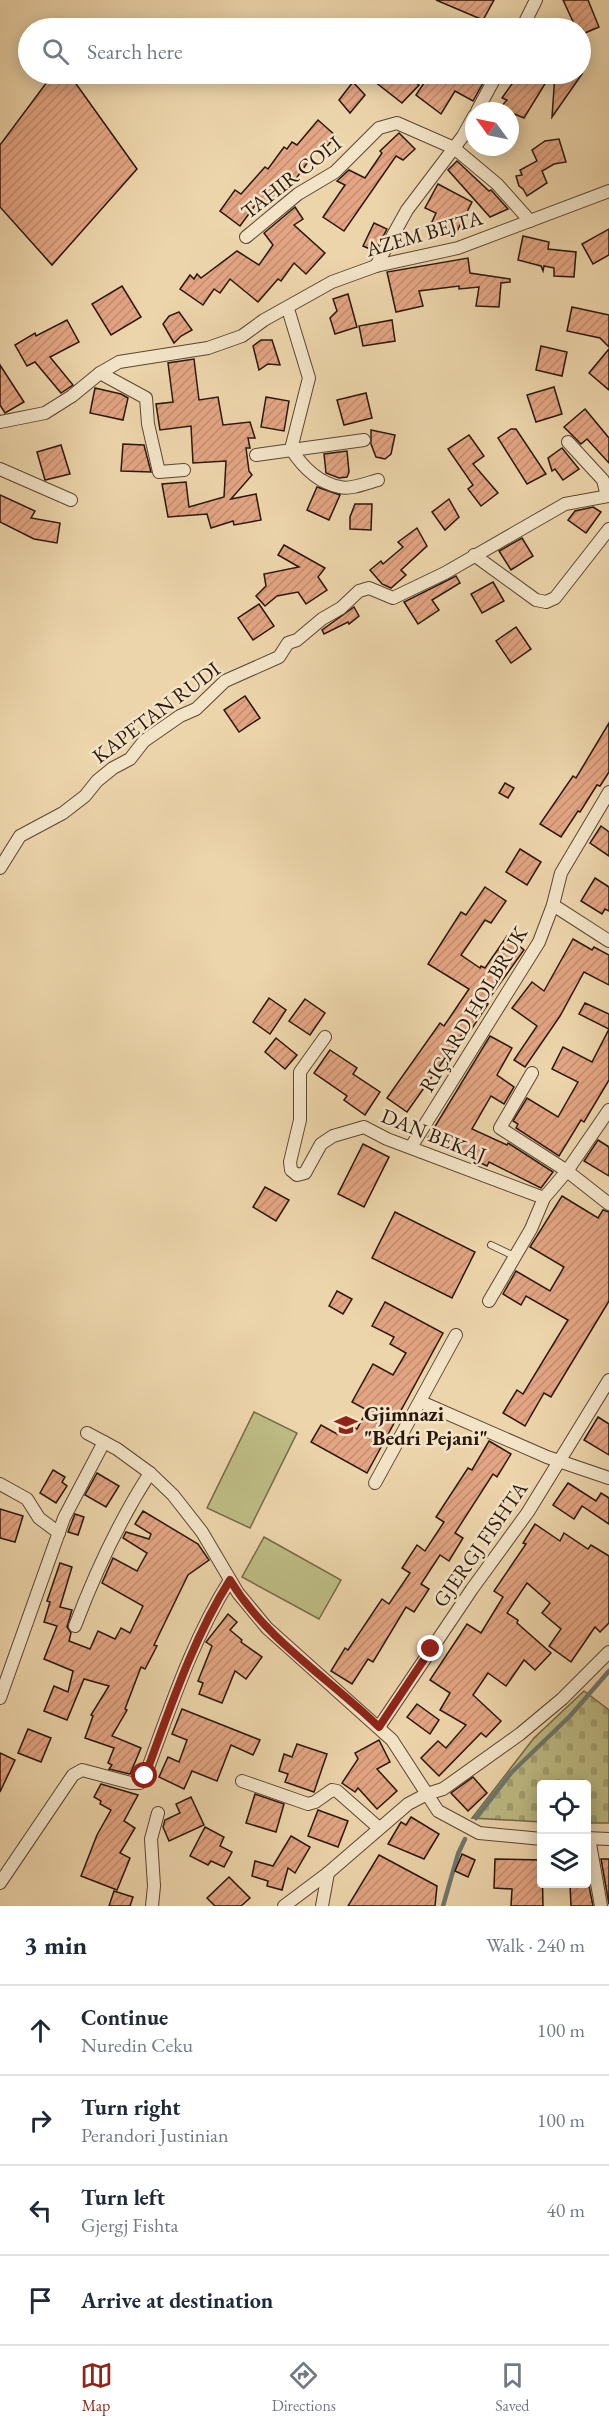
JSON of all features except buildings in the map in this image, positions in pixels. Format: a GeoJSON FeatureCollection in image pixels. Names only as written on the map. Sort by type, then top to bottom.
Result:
{"type":"FeatureCollection","features":[{"type":"Feature","properties":{"kind":"street"},"geometry":{"type":"LineString","coordinates":[[527,18],[536,0]]}},
{"type":"Feature","properties":{"kind":"street"},"geometry":{"type":"LineString","coordinates":[[482,102],[492,84]]}},
{"type":"Feature","properties":{"kind":"street","name":"TAHIR COLI"},"geometry":{"type":"LineString","coordinates":[[246,237],[298,194],[335,172],[379,128],[397,123],[454,148],[497,184],[530,221]]}},
{"type":"Feature","properties":{"kind":"street"},"geometry":{"type":"LineString","coordinates":[[376,266],[407,210],[465,130]]}},
{"type":"Feature","properties":{"kind":"street","name":"AZEM BEJTA"},"geometry":{"type":"LineString","coordinates":[[0,422],[45,413],[119,362],[208,348],[242,336],[264,320],[288,309],[332,282],[376,266],[458,248],[609,191]]}},
{"type":"Feature","properties":{"kind":"street"},"geometry":{"type":"LineString","coordinates":[[288,309],[309,378],[291,449],[300,464],[318,479],[341,488],[378,480]]}},
{"type":"Feature","properties":{"kind":"street"},"geometry":{"type":"LineString","coordinates":[[100,373],[146,398],[148,424],[159,472],[184,470]]}},
{"type":"Feature","properties":{"kind":"street"},"geometry":{"type":"LineString","coordinates":[[256,455],[364,440]]}},
{"type":"Feature","properties":{"kind":"street"},"geometry":{"type":"LineString","coordinates":[[567,442],[603,480],[608,496]]}},
{"type":"Feature","properties":{"kind":"street"},"geometry":{"type":"LineString","coordinates":[[0,470],[71,500]]}},
{"type":"Feature","properties":{"kind":"street","name":"KAPETAN RUDI"},"geometry":{"type":"LineString","coordinates":[[0,868],[20,836],[63,813],[85,796],[97,781],[113,768],[130,759],[144,741],[160,728],[196,709],[225,681],[255,670],[279,657],[288,643],[297,640],[322,619],[342,608],[359,591],[369,588],[393,598],[445,573],[565,504],[608,496]]}},
{"type":"Feature","properties":{"kind":"street"},"geometry":{"type":"LineString","coordinates":[[474,555],[536,600],[546,602],[555,598],[609,529]]}},
{"type":"Feature","properties":{"kind":"street","name":"RIÇARD HOLBRUK"},"geometry":{"type":"LineString","coordinates":[[411,1147],[539,942],[553,905],[561,873],[609,792]]}},
{"type":"Feature","properties":{"kind":"street"},"geometry":{"type":"LineString","coordinates":[[553,905],[609,941]]}},
{"type":"Feature","properties":{"kind":"street","name":"DAN BEKAJ"},"geometry":{"type":"LineString","coordinates":[[325,1037],[300,1072],[300,1120],[290,1162],[291,1170],[297,1175],[304,1173],[321,1144],[333,1136],[364,1127],[387,1139],[544,1198]]}},
{"type":"Feature","properties":{"kind":"street"},"geometry":{"type":"LineString","coordinates":[[532,1073],[500,1128],[567,1171],[609,1204]]}},
{"type":"Feature","properties":{"kind":"street"},"geometry":{"type":"LineString","coordinates":[[489,1300],[531,1229],[544,1198],[567,1171],[609,1110]]}},
{"type":"Feature","properties":{"kind":"street"},"geometry":{"type":"LineString","coordinates":[[375,1483],[456,1335]]}},
{"type":"Feature","properties":{"kind":"street","name":"GJERGJ FISHTA"},"geometry":{"type":"LineString","coordinates":[[379,1727],[560,1462],[609,1380]]}},
{"type":"Feature","properties":{"kind":"street"},"geometry":{"type":"LineString","coordinates":[[421,1402],[560,1462],[609,1478]]}},
{"type":"Feature","properties":{"kind":"street"},"geometry":{"type":"LineString","coordinates":[[87,1433],[150,1473],[173,1495],[202,1532],[230,1580],[267,1628],[281,1639],[302,1662],[392,1740],[438,1811],[479,1833],[537,1839]]}},
{"type":"Feature","properties":{"kind":"street"},"geometry":{"type":"LineString","coordinates":[[0,1698],[64,1518],[104,1442]]}},
{"type":"Feature","properties":{"kind":"street"},"geometry":{"type":"LineString","coordinates":[[75,1626],[91,1585],[122,1519],[150,1473]]}},
{"type":"Feature","properties":{"kind":"street"},"geometry":{"type":"LineString","coordinates":[[0,1484],[27,1498],[39,1518],[59,1533]]}},
{"type":"Feature","properties":{"kind":"street"},"geometry":{"type":"LineString","coordinates":[[0,1882],[73,1775],[82,1770],[131,1783],[140,1783],[145,1776],[185,1668],[211,1610],[230,1580]]}},
{"type":"Feature","properties":{"kind":"street"},"geometry":{"type":"LineString","coordinates":[[284,1906],[328,1873],[408,1804],[443,1789],[520,1734],[562,1699],[609,1652]]}},
{"type":"Feature","properties":{"kind":"street"},"geometry":{"type":"LineString","coordinates":[[242,1781],[309,1804],[332,1790],[337,1791],[379,1828]]}},
{"type":"Feature","properties":{"kind":"street"},"geometry":{"type":"LineString","coordinates":[[152,1906],[154,1886],[151,1839],[158,1813]]}},
{"type":"Feature","properties":{"kind":"street"},"geometry":{"type":"LineString","coordinates":[[591,1838],[609,1839]]}},
{"type":"Feature","properties":{"kind":"street"},"geometry":{"type":"LineString","coordinates":[[591,1854],[601,1906]]}},
{"type":"Feature","properties":{"kind":"street"},"geometry":{"type":"LineString","coordinates":[[322,1906],[328,1873]]}},
{"type":"Feature","properties":{"kind":"lane"},"geometry":{"type":"LineString","coordinates":[[491,1245],[515,1257]]}},
{"type":"Feature","properties":{"kind":"green space"},"geometry":{"type":"Polygon","coordinates":[[[254,1412],[297,1433],[250,1528],[207,1508],[254,1412]]]}},
{"type":"Feature","properties":{"kind":"green space"},"geometry":{"type":"Polygon","coordinates":[[[264,1537],[341,1580],[319,1619],[242,1577],[264,1537]]]}},
{"type":"Feature","properties":{"kind":"green space"},"geometry":{"type":"Polygon","coordinates":[[[584,1691],[609,1710],[609,1823],[591,1823],[591,1780],[537,1780],[537,1822],[472,1818],[534,1738],[584,1691]]]}},
{"type":"Feature","properties":{"kind":"waterway"},"geometry":{"type":"LineString","coordinates":[[476,1818],[511,1773],[570,1716],[609,1671]]}},
{"type":"Feature","properties":{"kind":"waterway"},"geometry":{"type":"LineString","coordinates":[[443,1906],[458,1854],[465,1839]]}},
{"type":"Feature","properties":{"kind":"place","name":"Gjimnazi \"Bedri Pejani\""},"geometry":{"type":"Point","coordinates":[346,1425]}},
{"type":"Feature","properties":{"kind":"route"},"geometry":{"type":"LineString","coordinates":[[145,1776],[185,1668],[211,1610],[230,1580],[267,1628],[281,1639],[302,1662],[379,1727],[431,1649]]}}]}
